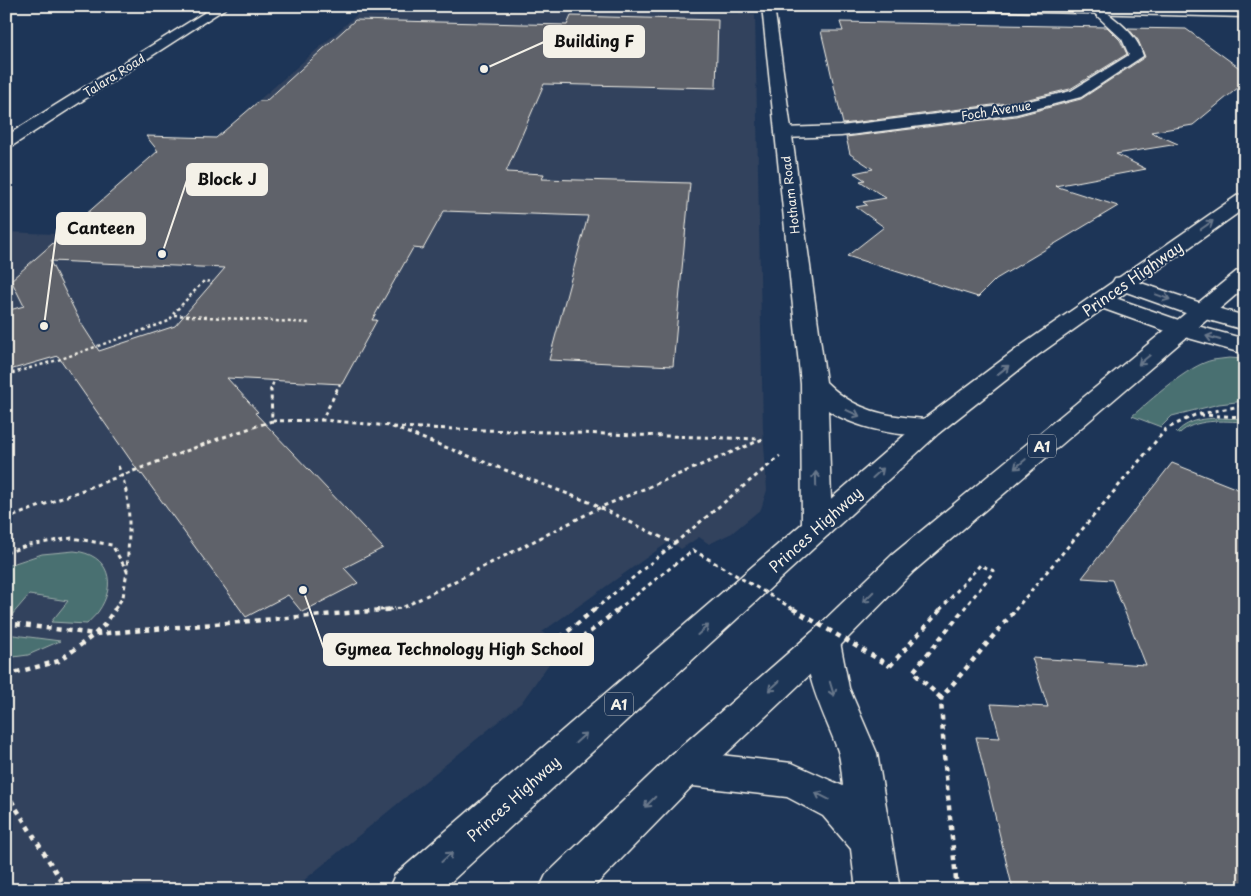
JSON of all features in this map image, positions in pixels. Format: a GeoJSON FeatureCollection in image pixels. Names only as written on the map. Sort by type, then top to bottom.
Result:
{"type":"FeatureCollection","features":[{"type":"Feature","properties":{"kind":"main road","name":"Talara Road"},"geometry":{"type":"LineString","coordinates":[[6,143],[222,6]]}},
{"type":"Feature","properties":{"kind":"main road","name":"Hotham Road"},"geometry":{"type":"LineString","coordinates":[[768,6],[814,384],[818,528]]}},
{"type":"Feature","properties":{"kind":"main road"},"geometry":{"type":"LineString","coordinates":[[917,6],[1245,13]]}},
{"type":"Feature","properties":{"kind":"main road","name":"Foch Avenue"},"geometry":{"type":"LineString","coordinates":[[783,132],[841,131],[1016,109],[1076,94],[1136,56],[1135,46],[1098,10]]}},
{"type":"Feature","properties":{"kind":"main road","name":"Princes Highway"},"geometry":{"type":"LineString","coordinates":[[410,890],[930,427],[1030,350],[1245,199]]}},
{"type":"Feature","properties":{"kind":"main road","name":"A1"},"geometry":{"type":"LineString","coordinates":[[562,890],[684,768],[823,642],[903,563],[1245,276]]}},
{"type":"Feature","properties":{"kind":"main road"},"geometry":{"type":"LineString","coordinates":[[1124,283],[1202,311],[1245,323]]}},
{"type":"Feature","properties":{"kind":"main road"},"geometry":{"type":"LineString","coordinates":[[1101,300],[1182,329],[1245,347]]}},
{"type":"Feature","properties":{"kind":"main road"},"geometry":{"type":"LineString","coordinates":[[814,384],[838,406],[865,419],[900,426],[930,427]]}},
{"type":"Feature","properties":{"kind":"main road"},"geometry":{"type":"LineString","coordinates":[[823,642],[831,688],[858,753],[878,890]]}},
{"type":"Feature","properties":{"kind":"main road"},"geometry":{"type":"LineString","coordinates":[[684,768],[792,780],[837,803],[870,840]]}},
{"type":"Feature","properties":{"kind":"path"},"geometry":{"type":"LineString","coordinates":[[6,375],[60,359],[169,321],[204,281],[213,282]]}},
{"type":"Feature","properties":{"kind":"path"},"geometry":{"type":"LineString","coordinates":[[173,315],[310,323]]}},
{"type":"Feature","properties":{"kind":"path"},"geometry":{"type":"LineString","coordinates":[[272,421],[270,392],[274,381]]}},
{"type":"Feature","properties":{"kind":"path"},"geometry":{"type":"LineString","coordinates":[[322,420],[340,384]]}},
{"type":"Feature","properties":{"kind":"path"},"geometry":{"type":"LineString","coordinates":[[957,890],[944,756],[941,698],[1166,429],[1195,415],[1245,405]]}},
{"type":"Feature","properties":{"kind":"path"},"geometry":{"type":"LineString","coordinates":[[1195,415],[1245,417]]}},
{"type":"Feature","properties":{"kind":"path"},"geometry":{"type":"LineString","coordinates":[[6,519],[218,439],[272,421],[322,420],[390,426],[762,439],[601,507],[402,608],[95,634],[6,623]]}},
{"type":"Feature","properties":{"kind":"path"},"geometry":{"type":"LineString","coordinates":[[390,426],[601,507],[675,544]]}},
{"type":"Feature","properties":{"kind":"path"},"geometry":{"type":"LineString","coordinates":[[816,435],[801,436],[764,471],[561,637],[574,645],[693,550],[890,666],[980,565],[994,571],[913,672],[941,698]]}},
{"type":"Feature","properties":{"kind":"path"},"geometry":{"type":"LineString","coordinates":[[6,676],[59,661],[95,634],[105,624],[123,597],[130,533],[123,476],[118,466]]}},
{"type":"Feature","properties":{"kind":"path"},"geometry":{"type":"LineString","coordinates":[[6,552],[29,545],[72,538],[112,545],[127,571]]}},
{"type":"Feature","properties":{"kind":"path"},"geometry":{"type":"LineString","coordinates":[[6,792],[67,890]]}},
{"type":"Feature","properties":{"kind":"shaded area"},"geometry":{"type":"Polygon","coordinates":[[[367,6],[755,14],[763,429],[767,490],[761,509],[732,533],[709,544],[699,537],[681,549],[670,541],[542,632],[561,647],[521,703],[292,890],[6,890],[6,232],[103,236],[367,6]]]}},
{"type":"Feature","properties":{"kind":"green space"},"geometry":{"type":"Polygon","coordinates":[[[1245,359],[1245,401],[1219,404],[1172,416],[1161,427],[1132,416],[1170,384],[1192,369],[1213,360],[1245,359]]]}},
{"type":"Feature","properties":{"kind":"green space"},"geometry":{"type":"Polygon","coordinates":[[[1218,418],[1245,419],[1245,422],[1219,421],[1201,423],[1185,429],[1179,434],[1176,433],[1185,425],[1195,421],[1218,418]]]}},
{"type":"Feature","properties":{"kind":"green space"},"geometry":{"type":"Polygon","coordinates":[[[74,551],[86,553],[95,558],[107,572],[108,591],[98,612],[87,624],[51,622],[68,601],[29,595],[11,616],[6,615],[6,566],[42,554],[74,551]]]}},
{"type":"Feature","properties":{"kind":"green space"},"geometry":{"type":"Polygon","coordinates":[[[6,634],[60,641],[28,655],[6,658],[6,634]]]}},
{"type":"Feature","properties":{"kind":"building"},"geometry":{"type":"Polygon","coordinates":[[[571,16],[718,20],[716,88],[544,84],[506,172],[544,174],[542,179],[690,183],[673,366],[549,360],[588,216],[444,211],[423,249],[413,248],[372,320],[377,320],[342,384],[227,378],[258,412],[255,413],[383,548],[344,568],[358,583],[302,612],[288,595],[246,617],[141,475],[58,356],[6,371],[6,311],[24,306],[11,280],[158,151],[146,136],[216,138],[259,101],[266,101],[355,20],[567,25],[571,16]],[[50,261],[81,323],[99,351],[175,326],[225,268],[50,261]]]}},
{"type":"Feature","properties":{"kind":"building"},"geometry":{"type":"Polygon","coordinates":[[[840,22],[1107,27],[1120,40],[1127,54],[1070,89],[1016,102],[843,124],[821,31],[843,31],[840,22]]]}},
{"type":"Feature","properties":{"kind":"building"},"geometry":{"type":"Polygon","coordinates":[[[1128,28],[1186,29],[1245,72],[1245,82],[1193,125],[1151,132],[1178,144],[1116,154],[1146,169],[1055,186],[1118,206],[996,279],[978,297],[847,256],[884,227],[856,207],[867,205],[863,202],[886,198],[860,181],[865,180],[854,173],[873,169],[850,154],[846,137],[1016,116],[1081,99],[1145,57],[1138,40],[1128,28]]]}},
{"type":"Feature","properties":{"kind":"building"},"geometry":{"type":"Polygon","coordinates":[[[1172,463],[1245,492],[1245,890],[1013,890],[976,737],[1000,738],[991,704],[1048,707],[1032,658],[1146,665],[1112,580],[1082,578],[1172,463]]]}},
{"type":"Feature","properties":{"kind":"place","name":"Building F"},"geometry":{"type":"Point","coordinates":[484,69]}},
{"type":"Feature","properties":{"kind":"place","name":"Block J"},"geometry":{"type":"Point","coordinates":[162,254]}},
{"type":"Feature","properties":{"kind":"place","name":"Canteen"},"geometry":{"type":"Point","coordinates":[44,326]}},
{"type":"Feature","properties":{"kind":"place","name":"Gymea Technology High School"},"geometry":{"type":"Point","coordinates":[303,590]}}]}
